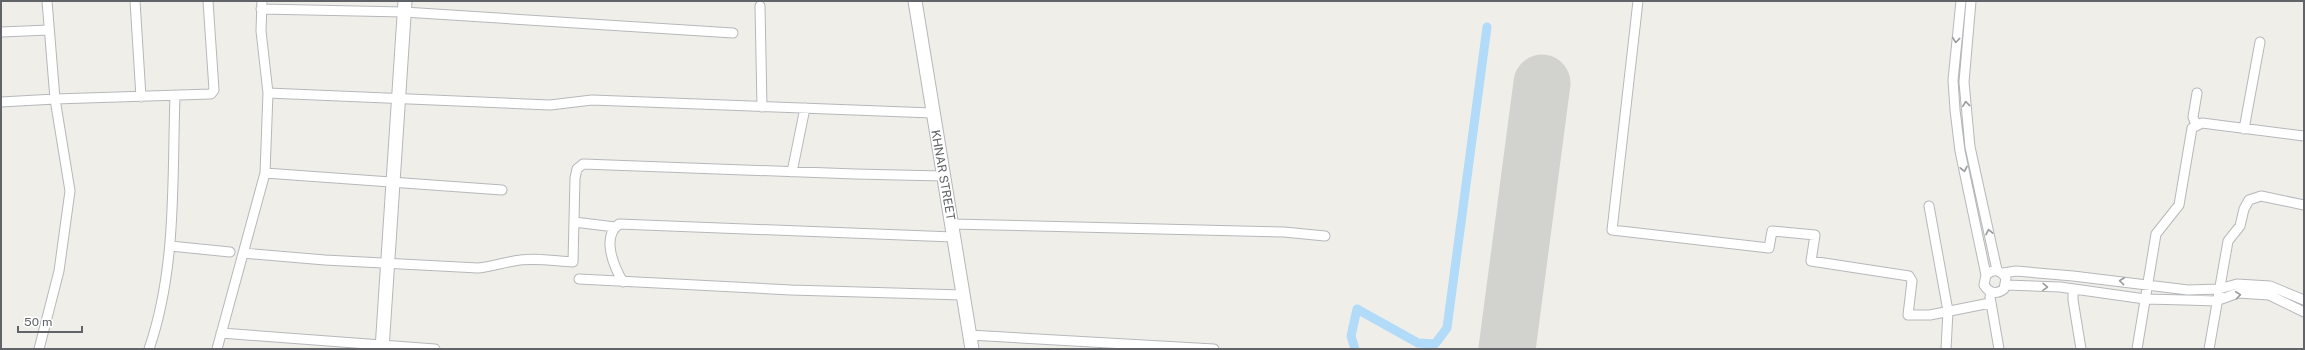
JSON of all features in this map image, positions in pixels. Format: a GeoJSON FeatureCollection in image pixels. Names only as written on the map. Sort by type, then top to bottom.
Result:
{"type":"FeatureCollection","features":[{"type":"Feature","properties":{"kind":"street"},"geometry":{"type":"LineString","coordinates":[[39,349],[59,270],[70,191],[55,98],[47,1]]}},
{"type":"Feature","properties":{"kind":"street"},"geometry":{"type":"LineString","coordinates":[[135,1],[141,97]]}},
{"type":"Feature","properties":{"kind":"street"},"geometry":{"type":"LineString","coordinates":[[1,102],[55,98],[141,97],[211,94],[214,90],[208,1]]}},
{"type":"Feature","properties":{"kind":"street","name":"KHNAR STREET"},"geometry":{"type":"LineString","coordinates":[[915,1],[932,113],[972,349]]}},
{"type":"Feature","properties":{"kind":"street"},"geometry":{"type":"LineString","coordinates":[[1638,1],[1612,230],[1769,248],[1772,231],[1815,235],[1811,261],[1909,276],[1912,281],[1908,316],[1930,315],[1990,303]]}},
{"type":"Feature","properties":{"kind":"street"},"geometry":{"type":"LineString","coordinates":[[1961,1],[1953,80],[1960,151],[1986,275],[1984,285],[1991,292],[2000,292],[2006,285],[2006,278],[2000,272],[1970,147],[1964,82],[1971,1]]}},
{"type":"Feature","properties":{"kind":"street"},"geometry":{"type":"LineString","coordinates":[[217,349],[265,173],[268,93],[261,31],[262,5],[404,7],[733,33]]}},
{"type":"Feature","properties":{"kind":"street"},"geometry":{"type":"LineString","coordinates":[[760,6],[762,107]]}},
{"type":"Feature","properties":{"kind":"street"},"geometry":{"type":"LineString","coordinates":[[382,346],[400,97],[404,7]]}},
{"type":"Feature","properties":{"kind":"street"},"geometry":{"type":"LineString","coordinates":[[1,32],[49,30]]}},
{"type":"Feature","properties":{"kind":"street"},"geometry":{"type":"LineString","coordinates":[[2244,129],[2260,42]]}},
{"type":"Feature","properties":{"kind":"street"},"geometry":{"type":"LineString","coordinates":[[1953,80],[1964,82]]}},
{"type":"Feature","properties":{"kind":"street"},"geometry":{"type":"LineString","coordinates":[[268,93],[400,97],[550,105],[592,100],[932,113]]}},
{"type":"Feature","properties":{"kind":"street"},"geometry":{"type":"LineString","coordinates":[[2196,125],[2193,117],[2197,93]]}},
{"type":"Feature","properties":{"kind":"street"},"geometry":{"type":"LineString","coordinates":[[149,349],[162,293],[170,246],[175,96]]}},
{"type":"Feature","properties":{"kind":"street"},"geometry":{"type":"LineString","coordinates":[[792,172],[805,108]]}},
{"type":"Feature","properties":{"kind":"street"},"geometry":{"type":"LineString","coordinates":[[2137,349],[2156,234],[2179,205],[2192,128],[2202,123],[2304,136]]}},
{"type":"Feature","properties":{"kind":"street"},"geometry":{"type":"LineString","coordinates":[[243,253],[389,264],[478,268],[493,267],[514,261],[536,260],[573,262],[575,178],[577,169],[583,164],[943,176]]}},
{"type":"Feature","properties":{"kind":"street"},"geometry":{"type":"LineString","coordinates":[[265,173],[394,184],[502,190]]}},
{"type":"Feature","properties":{"kind":"street"},"geometry":{"type":"LineString","coordinates":[[2209,349],[2216,301],[2228,241],[2240,226],[2249,200],[2261,196],[2304,205]]}},
{"type":"Feature","properties":{"kind":"street"},"geometry":{"type":"LineString","coordinates":[[1929,206],[1948,311],[1946,349]]}},
{"type":"Feature","properties":{"kind":"street"},"geometry":{"type":"LineString","coordinates":[[574,222],[615,227]]}},
{"type":"Feature","properties":{"kind":"street"},"geometry":{"type":"LineString","coordinates":[[623,282],[612,260],[611,236],[615,227],[619,224],[953,237]]}},
{"type":"Feature","properties":{"kind":"street"},"geometry":{"type":"LineString","coordinates":[[951,224],[1284,232],[1325,236]]}},
{"type":"Feature","properties":{"kind":"street"},"geometry":{"type":"LineString","coordinates":[[170,246],[230,252]]}},
{"type":"Feature","properties":{"kind":"street"},"geometry":{"type":"LineString","coordinates":[[1986,275],[1990,271],[2030,272],[2148,284],[2188,290],[2219,289],[2236,284],[2270,286],[2304,300]]}},
{"type":"Feature","properties":{"kind":"street"},"geometry":{"type":"LineString","coordinates":[[579,280],[791,290],[963,295]]}},
{"type":"Feature","properties":{"kind":"street"},"geometry":{"type":"LineString","coordinates":[[2006,285],[2073,289],[2145,298],[2216,301],[2238,293],[2269,295],[2304,312]]}},
{"type":"Feature","properties":{"kind":"street"},"geometry":{"type":"LineString","coordinates":[[2073,289],[2073,300],[2081,349]]}},
{"type":"Feature","properties":{"kind":"street"},"geometry":{"type":"LineString","coordinates":[[1991,292],[1990,303],[1999,349]]}},
{"type":"Feature","properties":{"kind":"street"},"geometry":{"type":"LineString","coordinates":[[221,333],[435,349]]}},
{"type":"Feature","properties":{"kind":"street"},"geometry":{"type":"LineString","coordinates":[[969,335],[1214,349]]}},
{"type":"Feature","properties":{"kind":"waterway"},"geometry":{"type":"LineString","coordinates":[[1355,349],[1351,336],[1357,309],[1418,343],[1435,344],[1447,328],[1487,27]]}},
{"type":"Feature","properties":{"kind":"runway"},"geometry":{"type":"LineString","coordinates":[[1507,349],[1542,83]]}}]}
